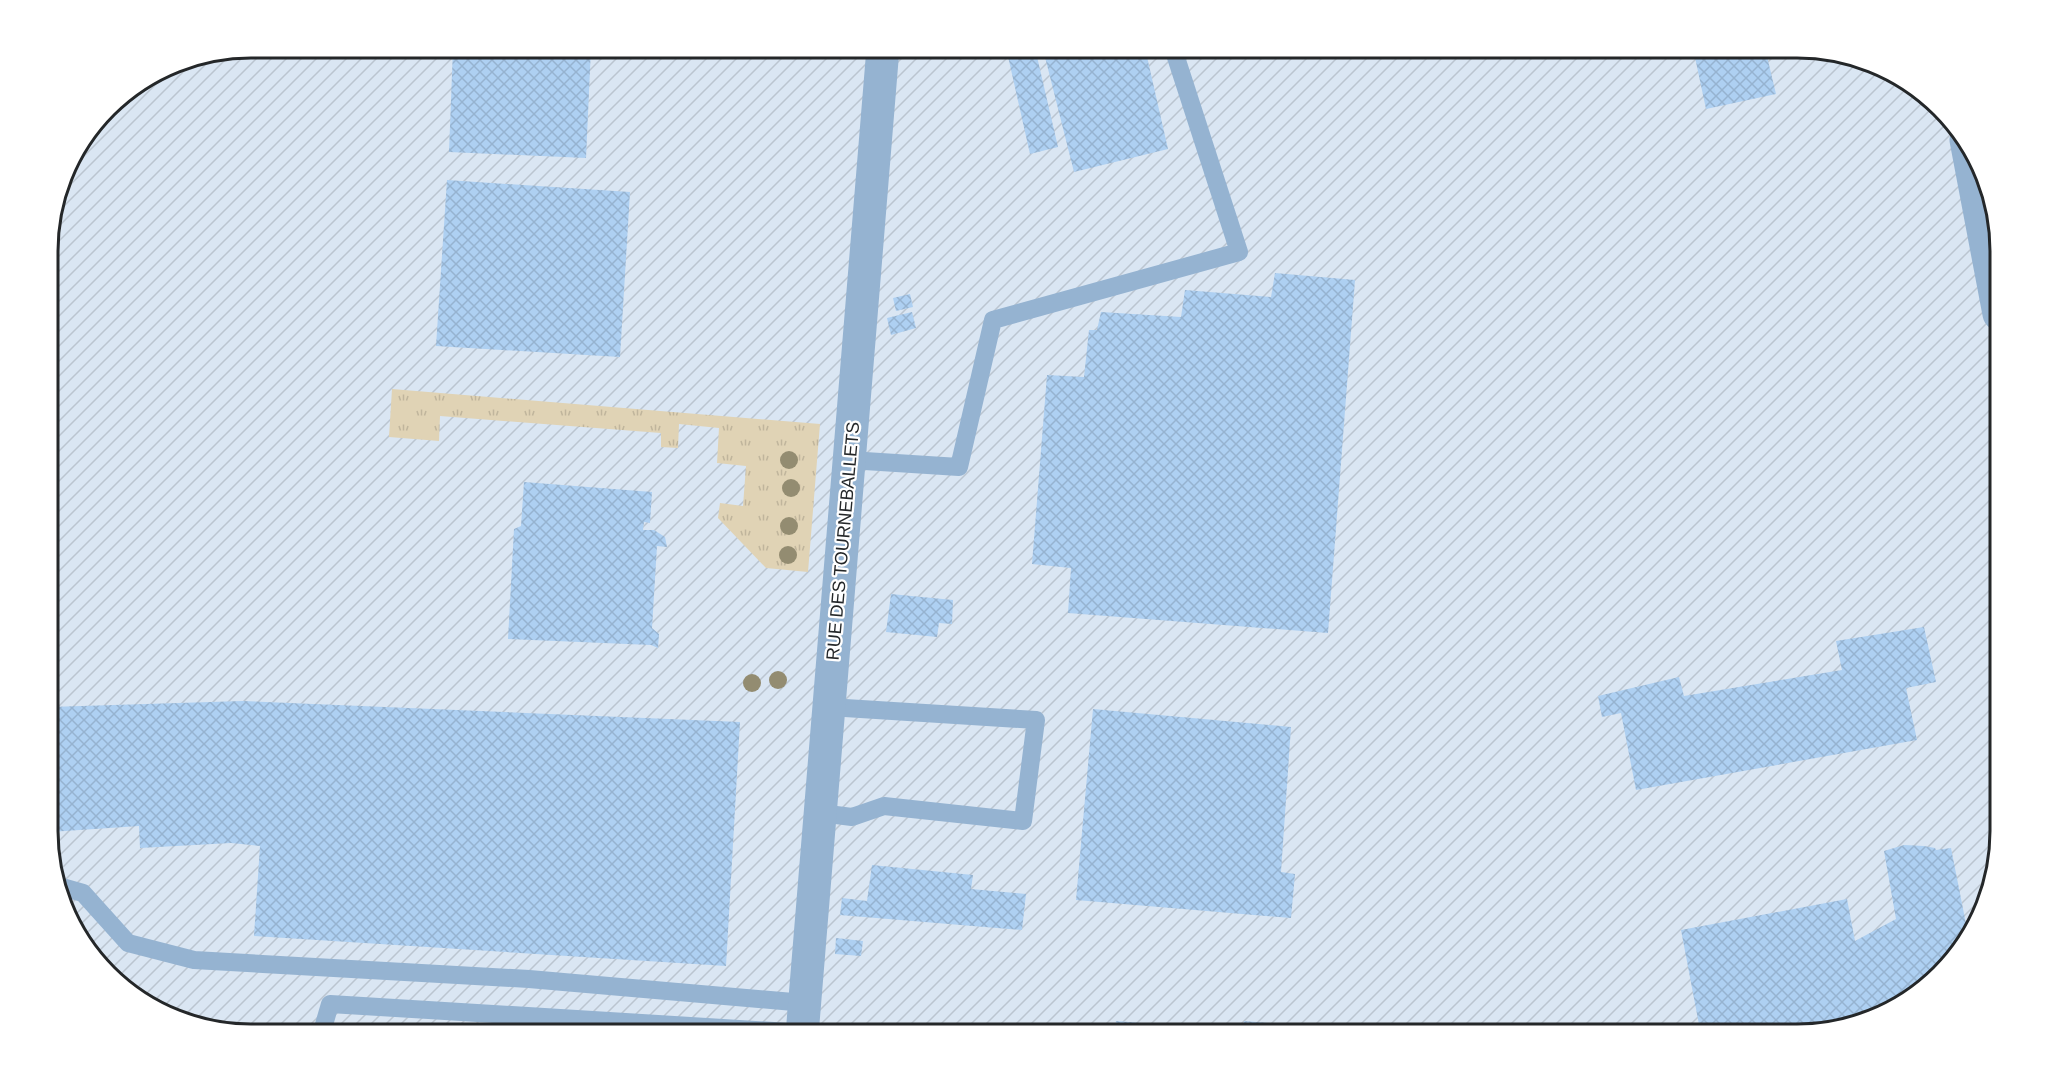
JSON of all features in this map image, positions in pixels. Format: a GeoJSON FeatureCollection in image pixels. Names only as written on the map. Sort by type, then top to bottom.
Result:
{"type":"FeatureCollection","features":[{"type":"Feature","properties":{"kind":"street","name":"RUE DES TOURNEBALLETS"},"geometry":{"type":"LineString","coordinates":[[803,1023],[884,59]]}},
{"type":"Feature","properties":{"kind":"street"},"geometry":{"type":"LineString","coordinates":[[1972,172],[1990,267]]}},
{"type":"Feature","properties":{"kind":"lane"},"geometry":{"type":"LineString","coordinates":[[849,460],[959,467],[993,320],[1239,252],[1176,58]]}},
{"type":"Feature","properties":{"kind":"lane"},"geometry":{"type":"LineString","coordinates":[[820,813],[852,818],[884,806],[1023,821],[1036,720],[829,707]]}},
{"type":"Feature","properties":{"kind":"lane"},"geometry":{"type":"LineString","coordinates":[[68,889],[83,893],[128,943],[194,960],[529,979],[803,1023]]}},
{"type":"Feature","properties":{"kind":"lane"},"geometry":{"type":"LineString","coordinates":[[324,1024],[330,1004],[626,1024]]}},
{"type":"Feature","properties":{"kind":"shaded area"},"geometry":{"type":"Polygon","coordinates":[[[1796,58],[1834,62],[1882,78],[1914,98],[1950,134],[1975,178],[1988,226],[1990,252],[1990,831],[1986,869],[1970,917],[1942,959],[1904,992],[1882,1005],[1858,1014],[1834,1021],[1809,1024],[252,1024],[226,1023],[202,1018],[166,1005],[134,985],[98,949],[73,905],[60,857],[58,831],[60,226],[73,178],[84,155],[115,115],[134,98],[166,78],[202,65],[239,59],[1796,58]]]}},
{"type":"Feature","properties":{"kind":"green space"},"geometry":{"type":"Polygon","coordinates":[[[392,389],[820,424],[808,572],[766,568],[718,518],[720,503],[743,506],[746,466],[717,463],[719,428],[679,424],[678,448],[661,447],[661,433],[440,416],[439,441],[389,437],[392,389]]]}},
{"type":"Feature","properties":{"kind":"building"},"geometry":{"type":"Polygon","coordinates":[[[1037,58],[1058,147],[1030,154],[1008,59],[1037,58]]]}},
{"type":"Feature","properties":{"kind":"building"},"geometry":{"type":"Polygon","coordinates":[[[1045,58],[1147,58],[1168,149],[1074,172],[1045,58]]]}},
{"type":"Feature","properties":{"kind":"building"},"geometry":{"type":"Polygon","coordinates":[[[1695,58],[1767,58],[1776,94],[1706,109],[1695,58]]]}},
{"type":"Feature","properties":{"kind":"building"},"geometry":{"type":"Polygon","coordinates":[[[453,59],[591,59],[586,158],[449,152],[453,59]]]}},
{"type":"Feature","properties":{"kind":"building"},"geometry":{"type":"Polygon","coordinates":[[[447,180],[630,192],[620,357],[436,346],[447,180]]]}},
{"type":"Feature","properties":{"kind":"building"},"geometry":{"type":"Polygon","coordinates":[[[1275,273],[1355,280],[1328,633],[1068,613],[1071,568],[1032,564],[1047,375],[1084,377],[1089,330],[1097,330],[1101,312],[1181,317],[1185,290],[1271,297],[1275,273]]]}},
{"type":"Feature","properties":{"kind":"building"},"geometry":{"type":"Polygon","coordinates":[[[910,294],[913,307],[896,311],[893,298],[910,294]]]}},
{"type":"Feature","properties":{"kind":"building"},"geometry":{"type":"Polygon","coordinates":[[[912,312],[916,328],[891,335],[887,318],[912,312]]]}},
{"type":"Feature","properties":{"kind":"building"},"geometry":{"type":"Polygon","coordinates":[[[524,482],[652,492],[650,523],[644,522],[643,530],[654,530],[665,537],[667,547],[657,546],[652,628],[659,634],[658,648],[651,645],[508,639],[514,529],[521,526],[524,482]]]}},
{"type":"Feature","properties":{"kind":"building"},"geometry":{"type":"Polygon","coordinates":[[[891,594],[953,600],[952,624],[939,623],[937,637],[886,632],[891,594]]]}},
{"type":"Feature","properties":{"kind":"building"},"geometry":{"type":"Polygon","coordinates":[[[1924,627],[1936,682],[1906,688],[1917,740],[1636,790],[1621,713],[1602,717],[1598,696],[1679,677],[1684,696],[1842,670],[1836,641],[1924,627]]]}},
{"type":"Feature","properties":{"kind":"building"},"geometry":{"type":"Polygon","coordinates":[[[243,701],[740,722],[726,966],[254,936],[260,846],[231,843],[140,848],[139,826],[58,831],[58,707],[243,701]]]}},
{"type":"Feature","properties":{"kind":"building"},"geometry":{"type":"Polygon","coordinates":[[[1093,709],[1291,727],[1281,872],[1295,874],[1291,918],[1076,900],[1093,709]]]}},
{"type":"Feature","properties":{"kind":"building"},"geometry":{"type":"Polygon","coordinates":[[[1904,845],[1924,846],[1936,850],[1951,848],[1966,924],[1942,959],[1924,977],[1882,1005],[1834,1021],[1809,1024],[1699,1024],[1681,930],[1847,899],[1855,941],[1896,919],[1884,851],[1904,845]]]}},
{"type":"Feature","properties":{"kind":"building"},"geometry":{"type":"Polygon","coordinates":[[[872,865],[973,875],[971,889],[1026,894],[1022,930],[840,915],[842,898],[867,901],[872,865]]]}},
{"type":"Feature","properties":{"kind":"building"},"geometry":{"type":"Polygon","coordinates":[[[836,938],[863,941],[861,956],[835,954],[836,938]]]}},
{"type":"Feature","properties":{"kind":"building"},"geometry":{"type":"Polygon","coordinates":[[[1116,1021],[1154,1024],[1116,1024],[1116,1021]]]}},
{"type":"Feature","properties":{"kind":"building"},"geometry":{"type":"Polygon","coordinates":[[[1244,1021],[1281,1024],[1243,1024],[1244,1021]]]}}]}
